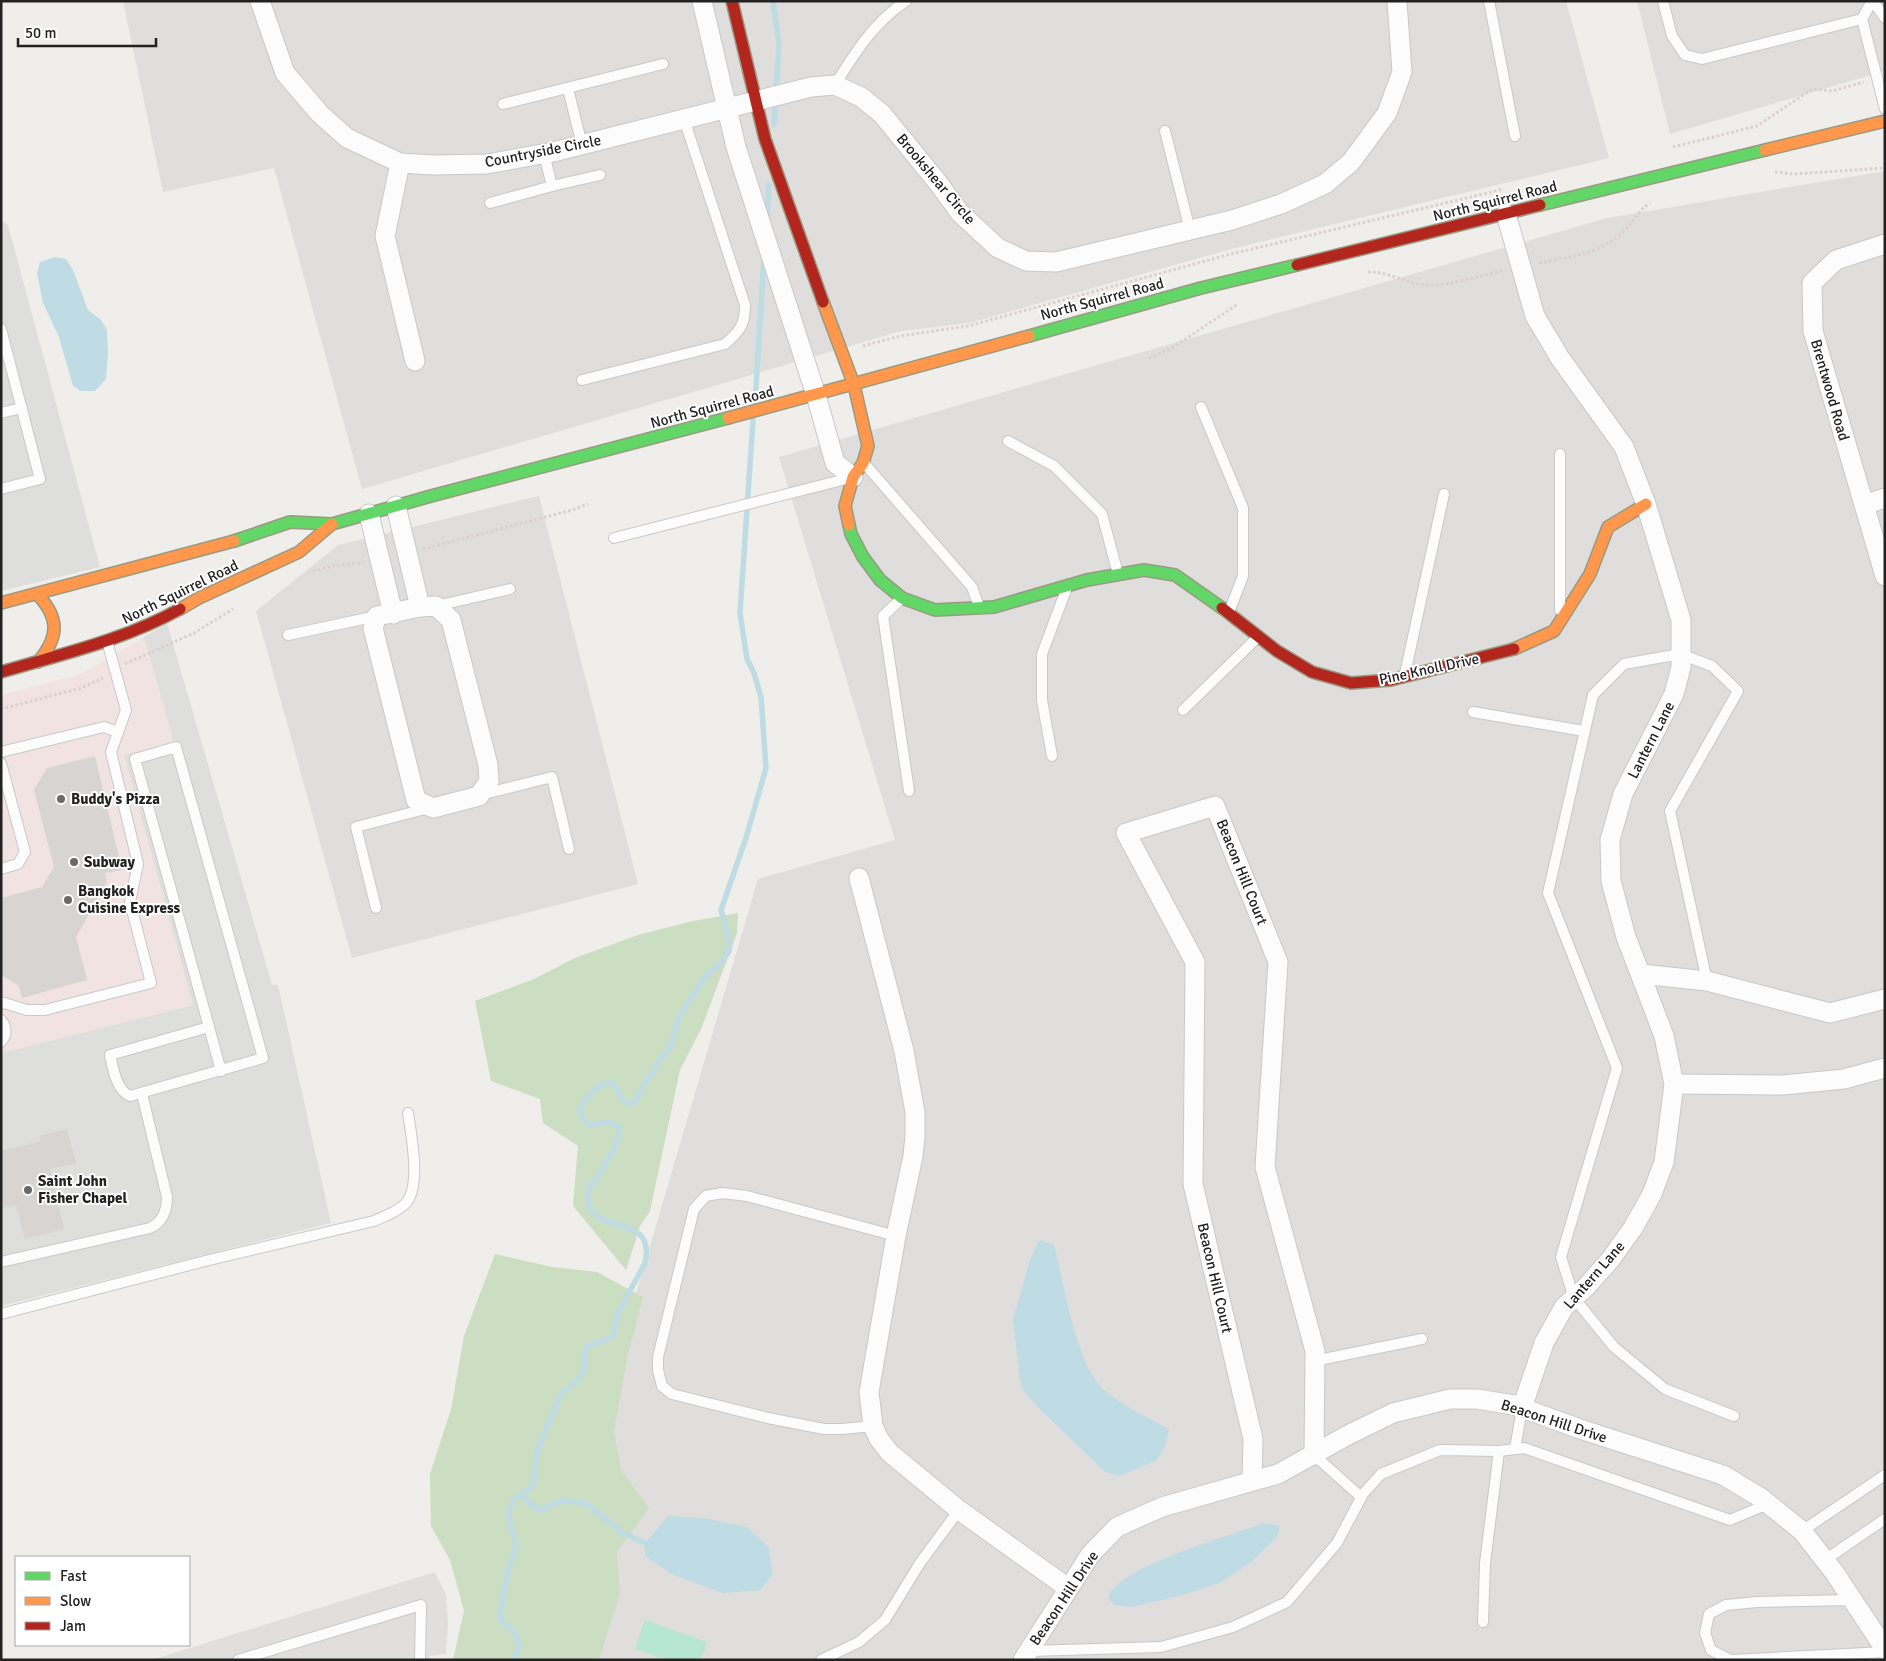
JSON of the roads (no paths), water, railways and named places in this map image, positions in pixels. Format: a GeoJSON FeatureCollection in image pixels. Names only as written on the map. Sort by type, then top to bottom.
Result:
{"type":"FeatureCollection","features":[{"type":"Feature","properties":{"kind":"street","name":"Countryside Circle"},"geometry":{"type":"LineString","coordinates":[[260,1],[284,73],[320,114],[347,138],[400,163],[433,165],[487,164],[544,154],[741,104]]}},
{"type":"Feature","properties":{"kind":"street"},"geometry":{"type":"LineString","coordinates":[[702,1],[741,104],[772,158],[854,384]]}},
{"type":"Feature","properties":{"kind":"street"},"geometry":{"type":"LineString","coordinates":[[732,1],[741,104],[736,147],[816,395],[835,463],[858,470]]}},
{"type":"Feature","properties":{"kind":"street","name":"Brookshear Circle"},"geometry":{"type":"LineString","coordinates":[[741,104],[811,87],[835,85],[861,97],[882,114],[960,213],[998,248],[1026,261],[1056,262],[1232,220],[1281,204],[1325,184],[1351,162],[1387,113],[1402,72],[1397,1]]}},
{"type":"Feature","properties":{"kind":"street","name":"North Squirrel Road"},"geometry":{"type":"LineString","coordinates":[[1,603],[166,560],[290,522],[332,524],[816,395],[1201,288],[1885,121]]}},
{"type":"Feature","properties":{"kind":"street"},"geometry":{"type":"LineString","coordinates":[[400,163],[385,236],[415,361]]}},
{"type":"Feature","properties":{"kind":"street"},"geometry":{"type":"LineString","coordinates":[[1506,214],[1535,316],[1560,358],[1624,447],[1646,504]]}},
{"type":"Feature","properties":{"kind":"street","name":"Brentwood Road"},"geometry":{"type":"LineString","coordinates":[[1885,244],[1836,260],[1812,283],[1813,331],[1885,576]]}},
{"type":"Feature","properties":{"kind":"street","name":"Pine Knoll Drive"},"geometry":{"type":"LineString","coordinates":[[854,384],[868,446],[845,506],[851,534],[863,557],[880,580],[902,598],[935,610],[994,607],[1087,580],[1144,570],[1175,575],[1229,613],[1277,651],[1312,672],[1351,683],[1391,680],[1508,651],[1554,631],[1590,574],[1608,527],[1646,504]]}},
{"type":"Feature","properties":{"kind":"street"},"geometry":{"type":"LineString","coordinates":[[1864,505],[1885,498]]}},
{"type":"Feature","properties":{"kind":"street","name":"Lantern Lane"},"geometry":{"type":"LineString","coordinates":[[1522,1408],[1544,1343],[1564,1307],[1610,1260],[1633,1228],[1652,1194],[1664,1162],[1674,1084],[1664,1036],[1626,937],[1612,881],[1610,840],[1623,794],[1674,694],[1681,667],[1681,614],[1646,504]]}},
{"type":"Feature","properties":{"kind":"street"},"geometry":{"type":"LineString","coordinates":[[396,506],[428,606],[451,620],[488,765],[489,781],[479,796],[433,808],[416,800],[373,628],[385,615],[428,606]]}},
{"type":"Feature","properties":{"kind":"street"},"geometry":{"type":"LineString","coordinates":[[369,514],[385,615]]}},
{"type":"Feature","properties":{"kind":"street","name":"North Squirrel Road"},"geometry":{"type":"LineString","coordinates":[[1,672],[107,641],[154,623],[199,598],[299,552],[332,524]]}},
{"type":"Feature","properties":{"kind":"street"},"geometry":{"type":"LineString","coordinates":[[235,540],[243,550]]}},
{"type":"Feature","properties":{"kind":"street"},"geometry":{"type":"LineString","coordinates":[[239,580],[246,566]]}},
{"type":"Feature","properties":{"kind":"street"},"geometry":{"type":"LineString","coordinates":[[36,594],[51,609],[55,630],[52,642],[38,662]]}},
{"type":"Feature","properties":{"kind":"street","name":"Beacon Hill Court"},"geometry":{"type":"LineString","coordinates":[[1252,1481],[1253,1439],[1193,1184],[1194,962],[1126,833],[1215,806],[1278,962],[1265,1167],[1315,1351],[1314,1455]]}},
{"type":"Feature","properties":{"kind":"street"},"geometry":{"type":"LineString","coordinates":[[859,878],[904,1050],[915,1112],[913,1156],[896,1236],[869,1392],[873,1426],[879,1439],[890,1453],[959,1510],[1068,1588]]}},
{"type":"Feature","properties":{"kind":"street"},"geometry":{"type":"LineString","coordinates":[[1641,974],[1707,981],[1830,1014],[1885,999]]}},
{"type":"Feature","properties":{"kind":"street"},"geometry":{"type":"LineString","coordinates":[[1674,1084],[1783,1085],[1844,1079],[1885,1068]]}},
{"type":"Feature","properties":{"kind":"street","name":"Beacon Hill Drive"},"geometry":{"type":"LineString","coordinates":[[1026,1655],[1090,1555],[1117,1527],[1162,1507],[1278,1474],[1348,1435],[1393,1413],[1450,1399],[1477,1399],[1522,1408],[1583,1430],[1723,1475],[1768,1504],[1802,1531],[1853,1600],[1885,1651]]}},
{"type":"Feature","properties":{"kind":"lane"},"geometry":{"type":"LineString","coordinates":[[835,85],[856,52],[874,29],[906,1]]}},
{"type":"Feature","properties":{"kind":"lane"},"geometry":{"type":"LineString","coordinates":[[1489,1],[1515,136]]}},
{"type":"Feature","properties":{"kind":"lane"},"geometry":{"type":"LineString","coordinates":[[1663,1],[1672,36],[1685,55],[1702,59],[1862,19],[1873,1],[1885,18]]}},
{"type":"Feature","properties":{"kind":"lane"},"geometry":{"type":"LineString","coordinates":[[1862,19],[1885,109]]}},
{"type":"Feature","properties":{"kind":"lane"},"geometry":{"type":"LineString","coordinates":[[503,104],[662,64]]}},
{"type":"Feature","properties":{"kind":"lane"},"geometry":{"type":"LineString","coordinates":[[568,88],[582,145]]}},
{"type":"Feature","properties":{"kind":"lane"},"geometry":{"type":"LineString","coordinates":[[582,380],[726,344],[738,332],[745,319],[745,305],[684,119]]}},
{"type":"Feature","properties":{"kind":"lane"},"geometry":{"type":"LineString","coordinates":[[1165,131],[1190,230]]}},
{"type":"Feature","properties":{"kind":"lane"},"geometry":{"type":"LineString","coordinates":[[544,154],[552,186]]}},
{"type":"Feature","properties":{"kind":"lane"},"geometry":{"type":"LineString","coordinates":[[490,203],[600,175]]}},
{"type":"Feature","properties":{"kind":"lane"},"geometry":{"type":"LineString","coordinates":[[1,329],[40,479],[1,489]]}},
{"type":"Feature","properties":{"kind":"lane"},"geometry":{"type":"LineString","coordinates":[[1201,407],[1243,508],[1244,576],[1229,613]]}},
{"type":"Feature","properties":{"kind":"lane"},"geometry":{"type":"LineString","coordinates":[[1,413],[22,408]]}},
{"type":"Feature","properties":{"kind":"lane"},"geometry":{"type":"LineString","coordinates":[[1008,441],[1054,466],[1102,514],[1118,575]]}},
{"type":"Feature","properties":{"kind":"lane"},"geometry":{"type":"LineString","coordinates":[[1560,454],[1560,623]]}},
{"type":"Feature","properties":{"kind":"lane"},"geometry":{"type":"LineString","coordinates":[[614,538],[858,470],[972,587],[979,608]]}},
{"type":"Feature","properties":{"kind":"lane"},"geometry":{"type":"LineString","coordinates":[[1404,677],[1444,494]]}},
{"type":"Feature","properties":{"kind":"lane"},"geometry":{"type":"LineString","coordinates":[[1052,756],[1042,700],[1042,654],[1067,586]]}},
{"type":"Feature","properties":{"kind":"lane"},"geometry":{"type":"LineString","coordinates":[[428,606],[510,589]]}},
{"type":"Feature","properties":{"kind":"lane"},"geometry":{"type":"LineString","coordinates":[[902,598],[883,616],[909,791]]}},
{"type":"Feature","properties":{"kind":"lane"},"geometry":{"type":"LineString","coordinates":[[288,634],[385,615]]}},
{"type":"Feature","properties":{"kind":"lane"},"geometry":{"type":"LineString","coordinates":[[1183,710],[1259,636]]}},
{"type":"Feature","properties":{"kind":"lane"},"geometry":{"type":"LineString","coordinates":[[1,1002],[28,1010],[44,1010],[151,983],[130,902],[138,864],[110,752],[126,710],[107,641]]}},
{"type":"Feature","properties":{"kind":"lane"},"geometry":{"type":"LineString","coordinates":[[1707,981],[1670,811],[1738,692],[1712,666],[1680,654],[1624,664],[1592,695],[1548,894],[1617,1068],[1561,1257],[1574,1298],[1614,1347],[1665,1389],[1734,1416]]}},
{"type":"Feature","properties":{"kind":"lane"},"geometry":{"type":"LineString","coordinates":[[1473,712],[1584,731]]}},
{"type":"Feature","properties":{"kind":"lane"},"geometry":{"type":"LineString","coordinates":[[1,752],[104,727],[118,732]]}},
{"type":"Feature","properties":{"kind":"lane"},"geometry":{"type":"LineString","coordinates":[[209,1027],[110,1055],[116,1079],[122,1090],[130,1096],[142,1094],[221,1071],[263,1058],[176,747],[135,759],[209,1027],[221,1071]]}},
{"type":"Feature","properties":{"kind":"lane"},"geometry":{"type":"LineString","coordinates":[[1,763],[25,852],[18,864],[1,869]]}},
{"type":"Feature","properties":{"kind":"lane"},"geometry":{"type":"LineString","coordinates":[[479,796],[552,777],[569,850]]}},
{"type":"Feature","properties":{"kind":"lane"},"geometry":{"type":"LineString","coordinates":[[376,908],[356,827],[433,808]]}},
{"type":"Feature","properties":{"kind":"lane"},"geometry":{"type":"LineString","coordinates":[[1,1020],[6,1034],[1,1042]]}},
{"type":"Feature","properties":{"kind":"lane"},"geometry":{"type":"LineString","coordinates":[[1,1262],[150,1228],[158,1223],[165,1211],[167,1197],[142,1094]]}},
{"type":"Feature","properties":{"kind":"lane"},"geometry":{"type":"LineString","coordinates":[[1,1314],[205,1261],[374,1221],[392,1213],[406,1203],[413,1189],[414,1152],[408,1113]]}},
{"type":"Feature","properties":{"kind":"lane"},"geometry":{"type":"LineString","coordinates":[[873,1426],[824,1429],[768,1418],[672,1394],[662,1386],[658,1370],[658,1358],[694,1209],[706,1196],[722,1193],[747,1196],[896,1236]]}},
{"type":"Feature","properties":{"kind":"lane"},"geometry":{"type":"LineString","coordinates":[[1314,1361],[1422,1339]]}},
{"type":"Feature","properties":{"kind":"lane"},"geometry":{"type":"LineString","coordinates":[[1516,1449],[1522,1408]]}},
{"type":"Feature","properties":{"kind":"lane"},"geometry":{"type":"LineString","coordinates":[[1026,1655],[1161,1647],[1233,1627],[1287,1602],[1337,1542],[1361,1497],[1381,1474],[1440,1450],[1499,1451],[1524,1448],[1730,1520],[1768,1504]]}},
{"type":"Feature","properties":{"kind":"lane"},"geometry":{"type":"LineString","coordinates":[[1483,1622],[1485,1563],[1499,1451]]}},
{"type":"Feature","properties":{"kind":"lane"},"geometry":{"type":"LineString","coordinates":[[1314,1455],[1361,1497]]}},
{"type":"Feature","properties":{"kind":"lane"},"geometry":{"type":"LineString","coordinates":[[1802,1531],[1885,1475]]}},
{"type":"Feature","properties":{"kind":"lane"},"geometry":{"type":"LineString","coordinates":[[821,1660],[859,1642],[885,1620],[920,1563],[959,1510]]}},
{"type":"Feature","properties":{"kind":"lane"},"geometry":{"type":"LineString","coordinates":[[1825,1560],[1885,1519]]}},
{"type":"Feature","properties":{"kind":"lane"},"geometry":{"type":"LineString","coordinates":[[1853,1600],[1757,1602],[1726,1605],[1709,1614],[1705,1633],[1711,1650],[1731,1660],[1885,1651]]}},
{"type":"Feature","properties":{"kind":"lane"},"geometry":{"type":"LineString","coordinates":[[238,1660],[421,1605],[420,1660]]}},
{"type":"Feature","properties":{"kind":"water"},"geometry":{"type":"Polygon","coordinates":[[[55,257],[66,259],[73,270],[88,310],[101,320],[107,330],[106,379],[95,391],[81,391],[73,386],[59,337],[43,303],[37,273],[40,262],[55,257]]]}},
{"type":"Feature","properties":{"kind":"water"},"geometry":{"type":"Polygon","coordinates":[[[1039,1240],[1054,1245],[1078,1342],[1093,1377],[1103,1389],[1119,1401],[1169,1429],[1165,1446],[1156,1461],[1119,1476],[1105,1472],[1024,1391],[1020,1380],[1013,1320],[1030,1260],[1039,1240]]]}},
{"type":"Feature","properties":{"kind":"water"},"geometry":{"type":"Polygon","coordinates":[[[668,1516],[704,1518],[747,1527],[769,1548],[772,1575],[760,1590],[723,1593],[673,1575],[645,1556],[645,1543],[668,1516]]]}},
{"type":"Feature","properties":{"kind":"water"},"geometry":{"type":"Polygon","coordinates":[[[1264,1523],[1280,1526],[1277,1537],[1251,1562],[1220,1583],[1186,1594],[1133,1607],[1114,1605],[1108,1597],[1117,1585],[1154,1563],[1264,1523]]]}},
{"type":"Feature","properties":{"kind":"waterway"},"geometry":{"type":"LineString","coordinates":[[773,1],[779,44],[774,124]]}},
{"type":"Feature","properties":{"kind":"waterway"},"geometry":{"type":"LineString","coordinates":[[767,221],[769,185]]}},
{"type":"Feature","properties":{"kind":"waterway"},"geometry":{"type":"LineString","coordinates":[[755,403],[764,257]]}},
{"type":"Feature","properties":{"kind":"waterway"},"geometry":{"type":"LineString","coordinates":[[512,1660],[518,1648],[517,1638],[501,1620],[500,1614],[508,1570],[516,1545],[509,1519],[509,1509],[515,1498],[532,1487],[537,1451],[561,1394],[580,1377],[585,1368],[584,1355],[587,1346],[611,1338],[618,1313],[645,1263],[646,1247],[642,1237],[634,1230],[601,1218],[592,1212],[588,1201],[588,1190],[610,1156],[620,1129],[610,1123],[589,1125],[582,1118],[580,1107],[594,1090],[608,1083],[613,1083],[625,1103],[634,1103],[657,1064],[671,1046],[677,1021],[703,979],[723,960],[729,951],[730,943],[721,910],[746,838],[766,768],[761,697],[754,673],[747,659],[740,613],[753,420]]}},
{"type":"Feature","properties":{"kind":"waterway"},"geometry":{"type":"LineString","coordinates":[[522,1494],[530,1504],[541,1510],[563,1500],[583,1503],[591,1507],[623,1533],[645,1543]]}},
{"type":"Feature","properties":{"kind":"place","name":"Buddy's Pizza"},"geometry":{"type":"Point","coordinates":[61,799]}},
{"type":"Feature","properties":{"kind":"place","name":"Subway"},"geometry":{"type":"Point","coordinates":[74,862]}},
{"type":"Feature","properties":{"kind":"place","name":"Bangkok Cuisine Express"},"geometry":{"type":"Point","coordinates":[68,900]}},
{"type":"Feature","properties":{"kind":"place","name":"Saint John Fisher Chapel"},"geometry":{"type":"Point","coordinates":[28,1190]}}]}
